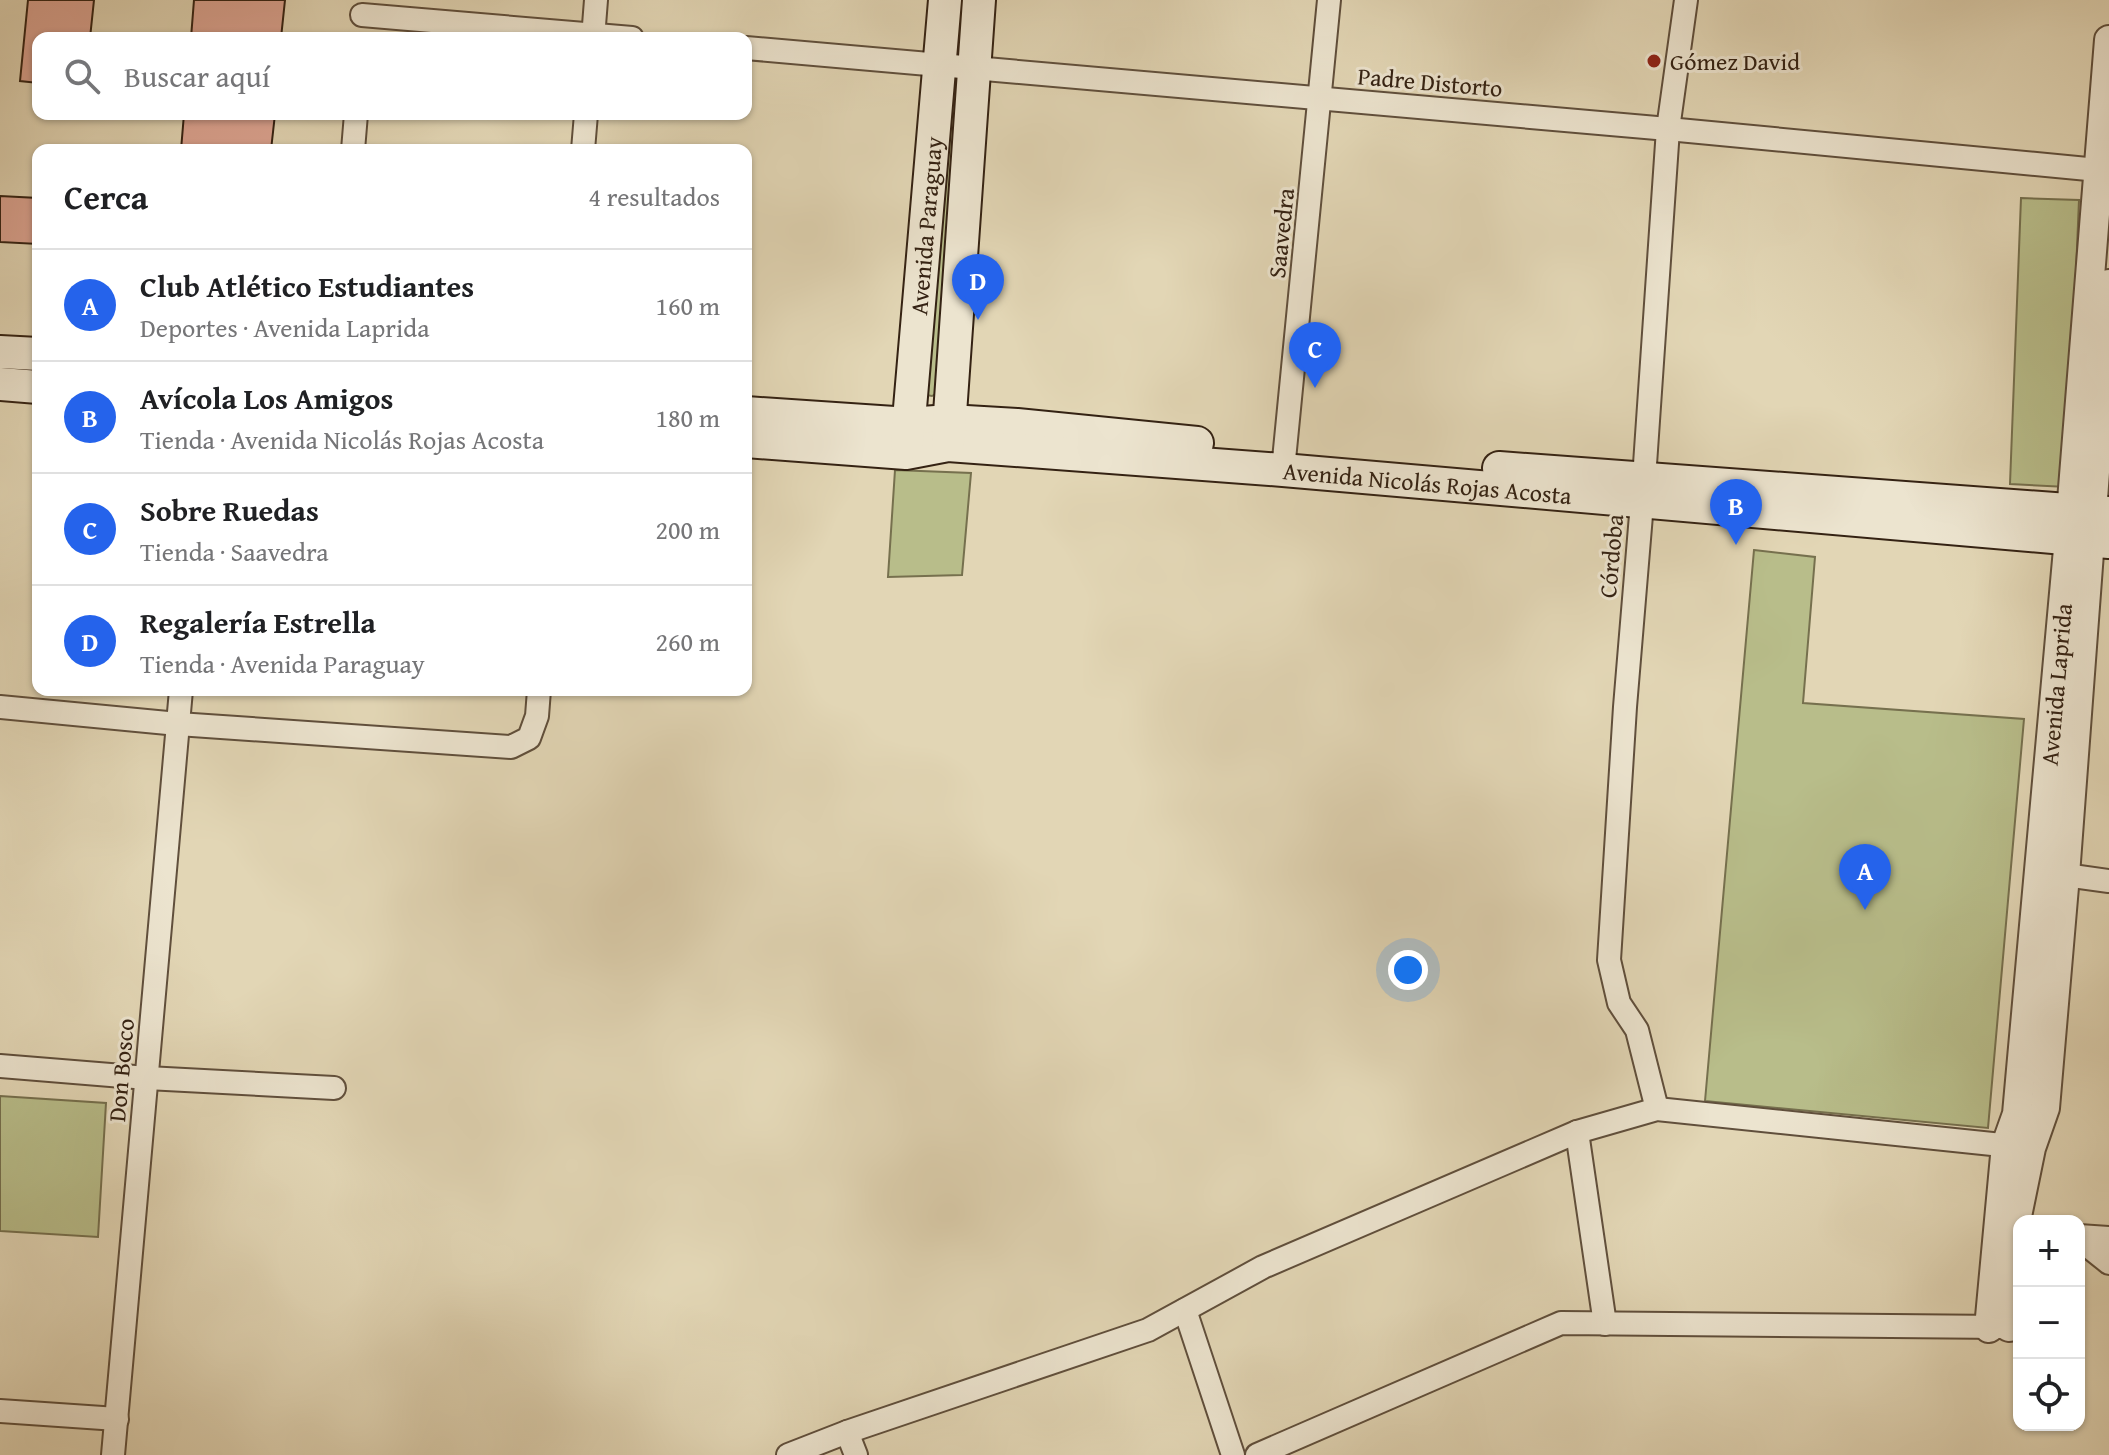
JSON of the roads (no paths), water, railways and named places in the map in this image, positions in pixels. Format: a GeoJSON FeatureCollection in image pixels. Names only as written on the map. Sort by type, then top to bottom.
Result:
{"type":"FeatureCollection","features":[{"type":"Feature","properties":{"kind":"main road","name":"Avenida Paraguay"},"geometry":{"type":"LineString","coordinates":[[907,438],[945,0]]}},
{"type":"Feature","properties":{"kind":"main road","name":"Avenida Paraguay"},"geometry":{"type":"LineString","coordinates":[[949,433],[979,0]]}},
{"type":"Feature","properties":{"kind":"main road"},"geometry":{"type":"LineString","coordinates":[[0,352],[32,354]]}},
{"type":"Feature","properties":{"kind":"main road"},"geometry":{"type":"LineString","coordinates":[[0,384],[32,387]]}},
{"type":"Feature","properties":{"kind":"main road","name":"Avenida Nicolás Rojas Acosta"},"geometry":{"type":"LineString","coordinates":[[752,414],[907,438]]}},
{"type":"Feature","properties":{"kind":"main road","name":"Avenida Nicolás Rojas Acosta"},"geometry":{"type":"LineString","coordinates":[[752,441],[907,438],[949,433],[2089,526]]}},
{"type":"Feature","properties":{"kind":"street"},"geometry":{"type":"LineString","coordinates":[[593,32],[596,0]]}},
{"type":"Feature","properties":{"kind":"street","name":"Saavedra"},"geometry":{"type":"LineString","coordinates":[[1284,461],[1329,0]]}},
{"type":"Feature","properties":{"kind":"street","name":"Córdoba"},"geometry":{"type":"LineString","coordinates":[[1657,1109],[1637,1030],[1619,1003],[1609,960],[1668,129],[1686,0]]}},
{"type":"Feature","properties":{"kind":"street"},"geometry":{"type":"LineString","coordinates":[[361,32],[363,7],[561,32]]}},
{"type":"Feature","properties":{"kind":"street","name":"Avenida Laprida"},"geometry":{"type":"LineString","coordinates":[[2089,526],[2109,40]]}},
{"type":"Feature","properties":{"kind":"street","name":"Padre Distorto"},"geometry":{"type":"LineString","coordinates":[[752,49],[1668,129],[2104,171]]}},
{"type":"Feature","properties":{"kind":"street"},"geometry":{"type":"LineString","coordinates":[[354,144],[356,120]]}},
{"type":"Feature","properties":{"kind":"street"},"geometry":{"type":"LineString","coordinates":[[584,144],[586,120]]}},
{"type":"Feature","properties":{"kind":"street","name":"Avenida Laprida"},"geometry":{"type":"LineString","coordinates":[[1999,1328],[2018,1146],[2045,1108],[2053,874],[2089,526],[2109,284]]}},
{"type":"Feature","properties":{"kind":"street","name":"Don Bosco"},"geometry":{"type":"LineString","coordinates":[[113,1455],[180,696]]}},
{"type":"Feature","properties":{"kind":"street"},"geometry":{"type":"LineString","coordinates":[[0,707],[178,724],[511,747],[529,738],[537,716],[539,696]]}},
{"type":"Feature","properties":{"kind":"street"},"geometry":{"type":"LineString","coordinates":[[2053,874],[2109,881]]}},
{"type":"Feature","properties":{"kind":"street"},"geometry":{"type":"LineString","coordinates":[[0,1066],[334,1088]]}},
{"type":"Feature","properties":{"kind":"street"},"geometry":{"type":"LineString","coordinates":[[788,1455],[1148,1330],[1263,1267],[1577,1132],[1657,1109],[2018,1146]]}},
{"type":"Feature","properties":{"kind":"street"},"geometry":{"type":"LineString","coordinates":[[1577,1132],[1605,1324]]}},
{"type":"Feature","properties":{"kind":"street"},"geometry":{"type":"LineString","coordinates":[[2085,1237],[2109,1238]]}},
{"type":"Feature","properties":{"kind":"street"},"geometry":{"type":"LineString","coordinates":[[2085,1242],[2109,1263]]}},
{"type":"Feature","properties":{"kind":"street"},"geometry":{"type":"LineString","coordinates":[[1185,1310],[1233,1455]]}},
{"type":"Feature","properties":{"kind":"street"},"geometry":{"type":"LineString","coordinates":[[1257,1455],[1561,1323],[1999,1328]]}},
{"type":"Feature","properties":{"kind":"street"},"geometry":{"type":"LineString","coordinates":[[0,1411],[117,1419]]}},
{"type":"Feature","properties":{"kind":"street"},"geometry":{"type":"LineString","coordinates":[[847,1432],[856,1455]]}},
{"type":"Feature","properties":{"kind":"place","name":"Gómez David"},"geometry":{"type":"Point","coordinates":[1654,61]}},
{"type":"Feature","properties":{"kind":"place","name":"Regalería Estrella"},"geometry":{"type":"Point","coordinates":[978,320]}},
{"type":"Feature","properties":{"kind":"place","name":"Sobre Ruedas"},"geometry":{"type":"Point","coordinates":[1315,388]}},
{"type":"Feature","properties":{"kind":"place","name":"Avícola Los Amigos"},"geometry":{"type":"Point","coordinates":[1736,545]}},
{"type":"Feature","properties":{"kind":"place","name":"Club Atlético Estudiantes"},"geometry":{"type":"Point","coordinates":[1865,910]}}]}
